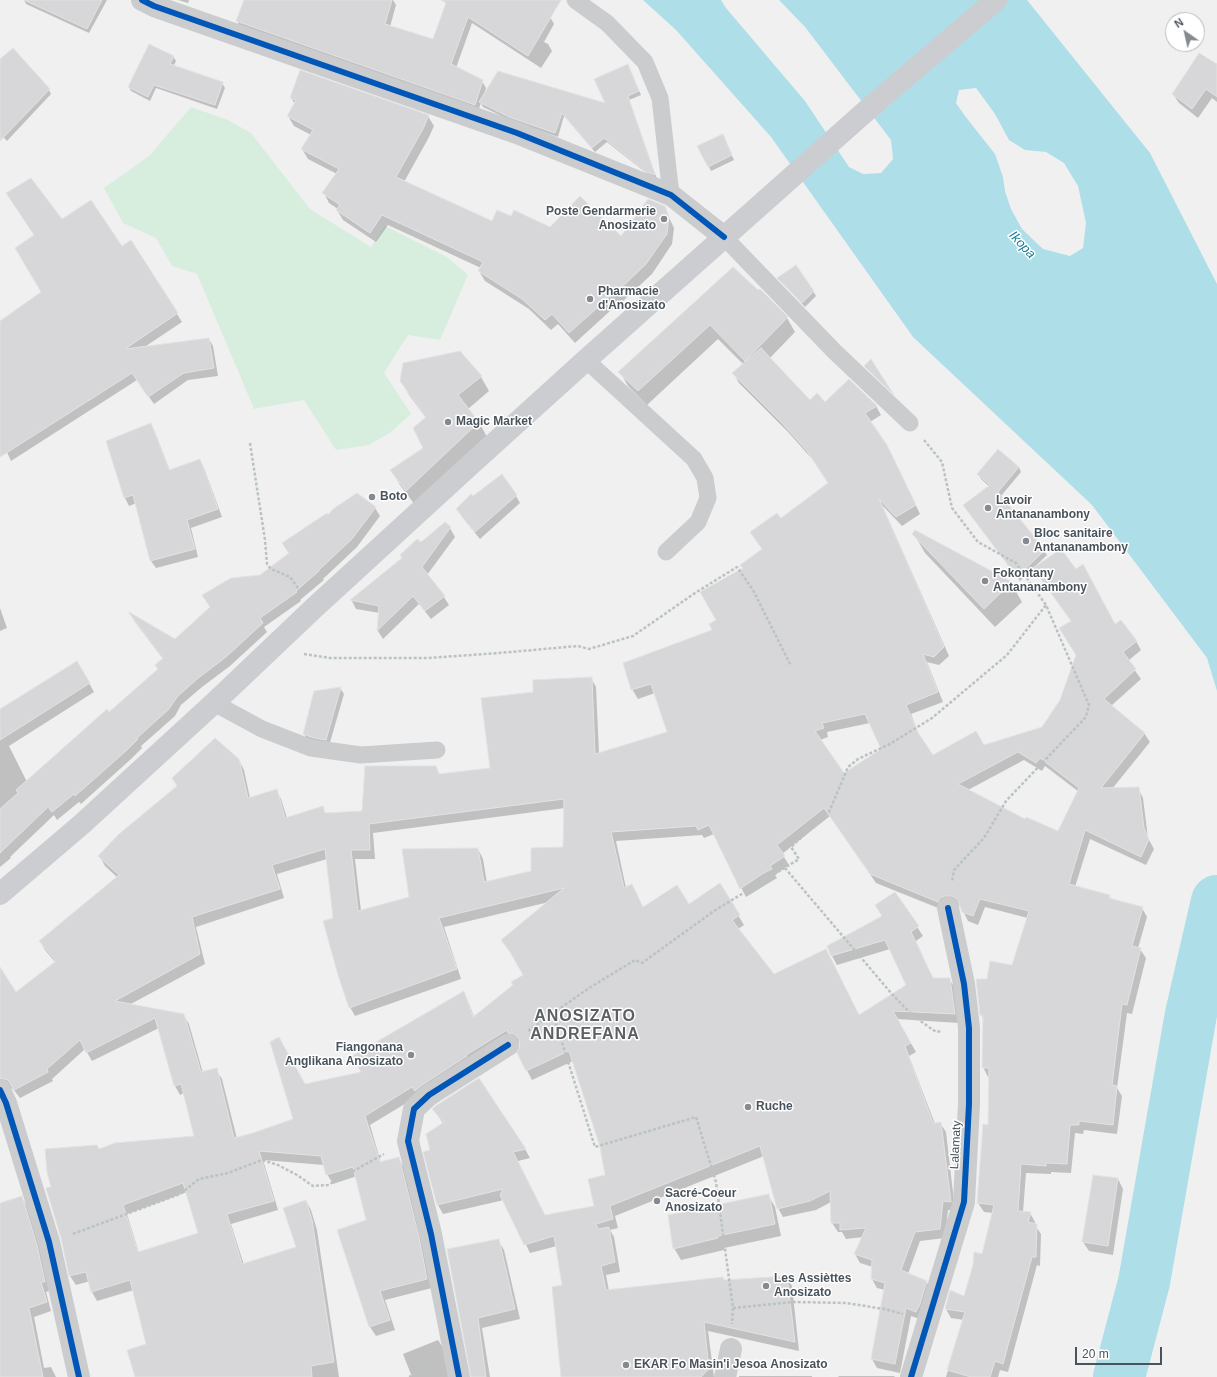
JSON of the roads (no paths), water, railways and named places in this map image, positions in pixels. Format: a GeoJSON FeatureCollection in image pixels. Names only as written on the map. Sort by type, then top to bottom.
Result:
{"type":"FeatureCollection","features":[{"type":"Feature","properties":{"kind":"main road"},"geometry":{"type":"LineString","coordinates":[[0,894],[82,824],[214,703],[314,608],[586,360],[875,103],[996,0]]}},
{"type":"Feature","properties":{"kind":"street"},"geometry":{"type":"LineString","coordinates":[[142,0],[154,6],[518,133],[672,195],[732,230]]}},
{"type":"Feature","properties":{"kind":"street","name":"Lalamaty"},"geometry":{"type":"LineString","coordinates":[[911,1377],[964,1202],[969,1104],[969,1028],[964,984],[948,908]]}},
{"type":"Feature","properties":{"kind":"street"},"geometry":{"type":"LineString","coordinates":[[459,1377],[431,1234],[408,1140],[414,1109],[429,1095],[508,1045]]}},
{"type":"Feature","properties":{"kind":"street"},"geometry":{"type":"LineString","coordinates":[[0,1090],[6,1103],[49,1242],[79,1377]]}},
{"type":"Feature","properties":{"kind":"street"},"geometry":{"type":"LineString","coordinates":[[725,1377],[731,1349]]}},
{"type":"Feature","properties":{"kind":"lane"},"geometry":{"type":"LineString","coordinates":[[575,0],[607,23],[645,62],[660,98],[672,195]]}},
{"type":"Feature","properties":{"kind":"lane"},"geometry":{"type":"LineString","coordinates":[[732,230],[834,351],[910,423]]}},
{"type":"Feature","properties":{"kind":"lane"},"geometry":{"type":"LineString","coordinates":[[586,360],[694,459],[705,478],[708,498],[698,522],[666,552]]}},
{"type":"Feature","properties":{"kind":"lane"},"geometry":{"type":"LineString","coordinates":[[214,703],[262,729],[311,748],[361,755],[437,750]]}},
{"type":"Feature","properties":{"kind":"water","name":"Ikopa"},"geometry":{"type":"Polygon","coordinates":[[[643,0],[721,0],[726,8],[805,101],[849,167],[863,174],[881,173],[893,159],[891,140],[805,27],[779,0],[1027,0],[1150,153],[1217,284],[1217,691],[1207,658],[1092,505],[913,337],[771,137],[676,30],[643,0]],[[976,88],[959,90],[956,103],[995,154],[1003,177],[1005,191],[1011,209],[1022,229],[1043,249],[1070,256],[1083,248],[1086,223],[1078,186],[1064,163],[1046,152],[1025,150],[1009,140],[995,114],[976,88]]]}},
{"type":"Feature","properties":{"kind":"waterway"},"geometry":{"type":"LineString","coordinates":[[1119,1377],[1144,1282],[1191,1014],[1217,901]]}},
{"type":"Feature","properties":{"kind":"place","name":"Poste Gendarmerie Anosizato"},"geometry":{"type":"Point","coordinates":[664,219]}},
{"type":"Feature","properties":{"kind":"place","name":"Pharmacie d'Anosizato"},"geometry":{"type":"Point","coordinates":[590,299]}},
{"type":"Feature","properties":{"kind":"place","name":"Magic Market"},"geometry":{"type":"Point","coordinates":[448,422]}},
{"type":"Feature","properties":{"kind":"place","name":"Boto"},"geometry":{"type":"Point","coordinates":[372,497]}},
{"type":"Feature","properties":{"kind":"place","name":"Lavoir Antananambony"},"geometry":{"type":"Point","coordinates":[988,508]}},
{"type":"Feature","properties":{"kind":"place","name":"Bloc sanitaire Antananambony"},"geometry":{"type":"Point","coordinates":[1026,541]}},
{"type":"Feature","properties":{"kind":"place","name":"Fokontany Antananambony"},"geometry":{"type":"Point","coordinates":[985,581]}},
{"type":"Feature","properties":{"kind":"place","name":"Fiangonana Anglikana Anosizato"},"geometry":{"type":"Point","coordinates":[411,1055]}},
{"type":"Feature","properties":{"kind":"place","name":"Ruche"},"geometry":{"type":"Point","coordinates":[748,1107]}},
{"type":"Feature","properties":{"kind":"place","name":"Sacré-Coeur Anosizato"},"geometry":{"type":"Point","coordinates":[657,1201]}},
{"type":"Feature","properties":{"kind":"place","name":"Les Assièttes Anosizato"},"geometry":{"type":"Point","coordinates":[766,1286]}},
{"type":"Feature","properties":{"kind":"place","name":"EKAR Fo Masin'i Jesoa Anosizato"},"geometry":{"type":"Point","coordinates":[626,1365]}},
{"type":"Feature","properties":{"kind":"district","name":"ANOSIZATO ANDREFANA"},"geometry":{"type":"Point","coordinates":[585,1026]}}]}
